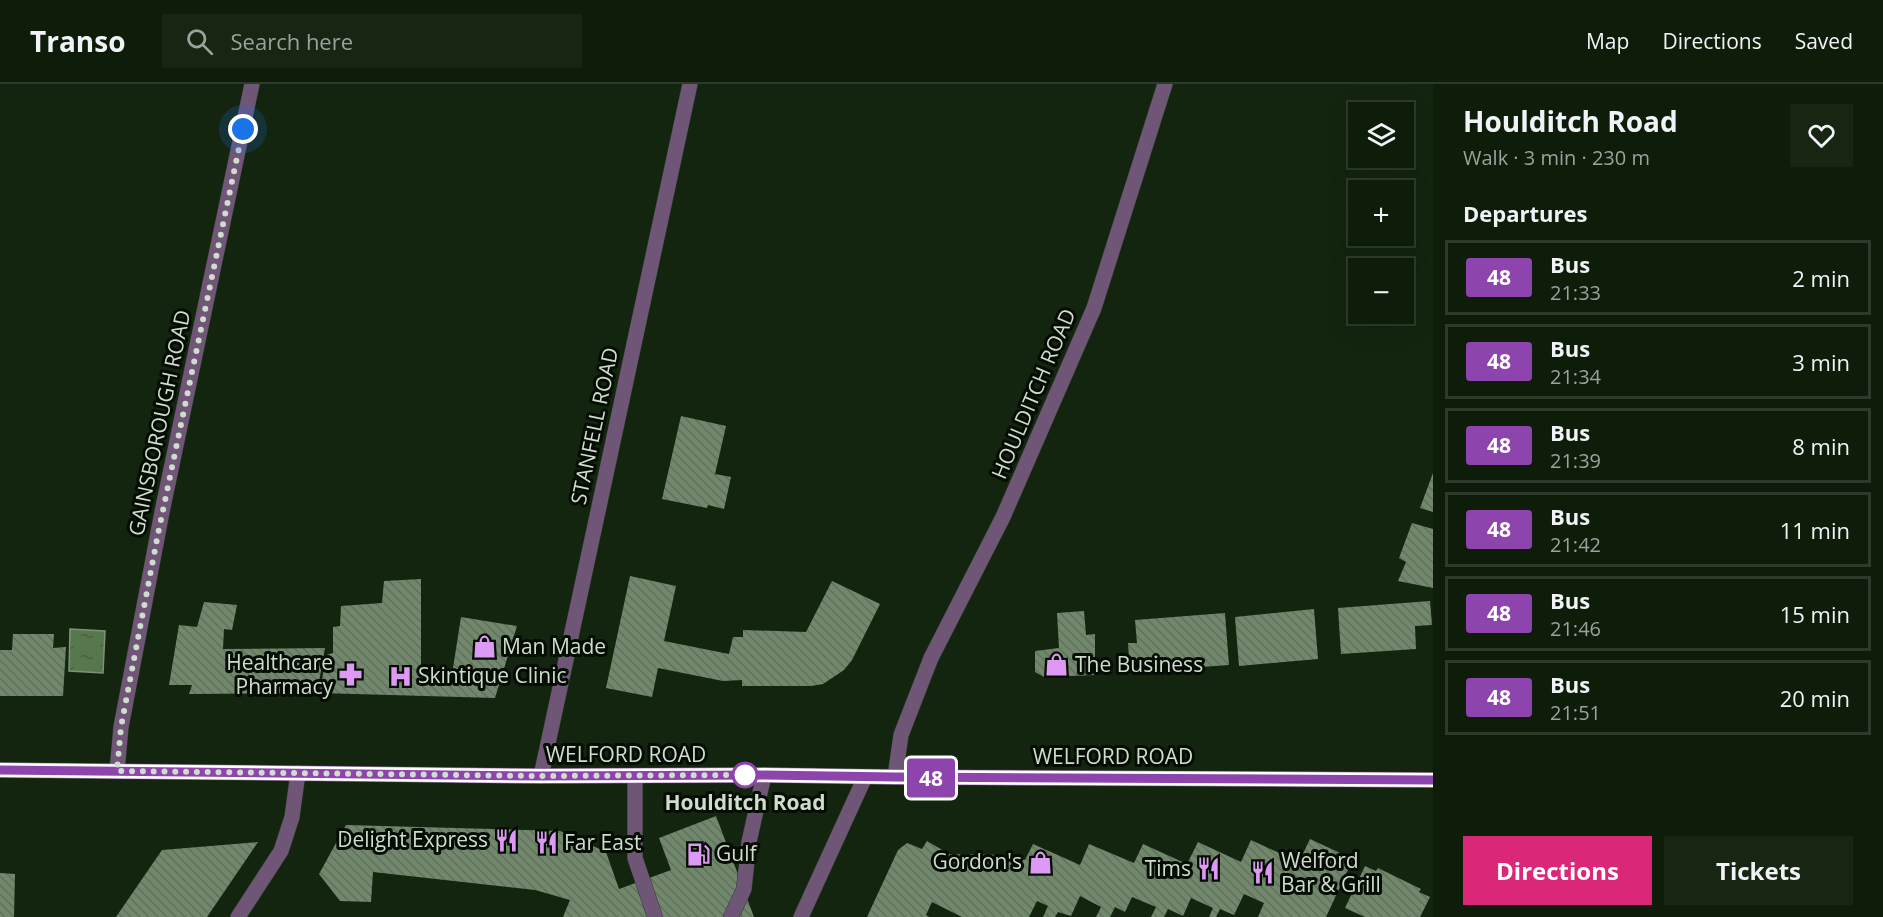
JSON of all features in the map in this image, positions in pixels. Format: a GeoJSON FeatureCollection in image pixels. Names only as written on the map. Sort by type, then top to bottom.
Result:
{"type":"FeatureCollection","features":[{"type":"Feature","properties":{"kind":"main road","name":"WELFORD ROAD"},"geometry":{"type":"LineString","coordinates":[[0,770],[541,776],[764,775],[1433,780]]}},
{"type":"Feature","properties":{"kind":"street","name":"GAINSBOROUGH ROAD"},"geometry":{"type":"LineString","coordinates":[[117,771],[121,727],[160,524],[252,84]]}},
{"type":"Feature","properties":{"kind":"street","name":"STANFELL ROAD"},"geometry":{"type":"LineString","coordinates":[[541,776],[690,84]]}},
{"type":"Feature","properties":{"kind":"street","name":"HOULDITCH ROAD"},"geometry":{"type":"LineString","coordinates":[[895,777],[901,735],[931,658],[1003,517],[1094,308],[1165,84]]}},
{"type":"Feature","properties":{"kind":"street"},"geometry":{"type":"LineString","coordinates":[[238,917],[281,851],[292,817],[298,773]]}},
{"type":"Feature","properties":{"kind":"street"},"geometry":{"type":"LineString","coordinates":[[731,917],[744,889],[749,842],[764,775]]}},
{"type":"Feature","properties":{"kind":"street"},"geometry":{"type":"LineString","coordinates":[[635,776],[635,858],[655,917]]}},
{"type":"Feature","properties":{"kind":"street"},"geometry":{"type":"LineString","coordinates":[[801,917],[865,777]]}},
{"type":"Feature","properties":{"kind":"water"},"geometry":{"type":"Polygon","coordinates":[[[70,629],[105,631],[103,673],[69,671],[70,629]]]}},
{"type":"Feature","properties":{"kind":"building"},"geometry":{"type":"Polygon","coordinates":[[[681,416],[726,426],[715,474],[731,477],[724,509],[662,499],[681,416]]]}},
{"type":"Feature","properties":{"kind":"building"},"geometry":{"type":"Polygon","coordinates":[[[1433,473],[1433,512],[1420,508],[1433,473]]]}},
{"type":"Feature","properties":{"kind":"building"},"geometry":{"type":"Polygon","coordinates":[[[1412,523],[1433,529],[1433,588],[1398,581],[1406,562],[1399,558],[1412,523]]]}},
{"type":"Feature","properties":{"kind":"building"},"geometry":{"type":"Polygon","coordinates":[[[630,576],[676,586],[664,641],[729,654],[733,637],[743,637],[743,630],[806,632],[832,581],[880,604],[852,660],[844,670],[823,684],[742,686],[742,680],[723,681],[658,668],[652,697],[606,688],[630,576]]]}},
{"type":"Feature","properties":{"kind":"building"},"geometry":{"type":"Polygon","coordinates":[[[421,579],[421,669],[453,668],[461,617],[517,626],[495,698],[320,693],[326,655],[333,653],[333,627],[340,626],[341,606],[382,603],[384,581],[421,579]]]}},
{"type":"Feature","properties":{"kind":"building"},"geometry":{"type":"Polygon","coordinates":[[[1430,601],[1432,625],[1415,626],[1416,649],[1341,654],[1338,608],[1430,601]]]}},
{"type":"Feature","properties":{"kind":"building"},"geometry":{"type":"Polygon","coordinates":[[[204,602],[237,605],[232,630],[224,629],[223,649],[325,648],[317,693],[189,694],[192,685],[169,685],[179,625],[197,627],[204,602]]]}},
{"type":"Feature","properties":{"kind":"building"},"geometry":{"type":"Polygon","coordinates":[[[1314,609],[1318,659],[1239,666],[1235,617],[1314,609]]]}},
{"type":"Feature","properties":{"kind":"building"},"geometry":{"type":"Polygon","coordinates":[[[1084,611],[1086,635],[1095,634],[1095,675],[1044,677],[1035,672],[1035,651],[1059,648],[1057,613],[1084,611]]]}},
{"type":"Feature","properties":{"kind":"building"},"geometry":{"type":"Polygon","coordinates":[[[1225,613],[1229,665],[1130,672],[1128,643],[1137,643],[1135,620],[1225,613]]]}},
{"type":"Feature","properties":{"kind":"building"},"geometry":{"type":"Polygon","coordinates":[[[13,634],[54,634],[53,648],[66,647],[63,696],[0,696],[0,650],[12,650],[13,634]]]}},
{"type":"Feature","properties":{"kind":"building"},"geometry":{"type":"Polygon","coordinates":[[[716,816],[754,917],[563,917],[570,900],[535,890],[373,872],[371,902],[340,901],[319,874],[346,825],[560,831],[606,852],[619,889],[671,870],[659,838],[716,816]]]}},
{"type":"Feature","properties":{"kind":"building"},"geometry":{"type":"Polygon","coordinates":[[[1310,839],[1353,859],[1326,917],[1258,917],[1264,903],[1244,894],[1234,915],[1220,909],[1216,917],[1209,917],[1213,908],[1191,898],[1183,916],[1168,909],[1164,917],[1151,917],[1156,907],[1132,897],[1125,912],[1115,907],[1110,917],[1096,917],[1101,907],[1080,896],[1071,916],[1058,912],[1055,917],[1043,917],[1048,906],[1037,901],[1029,917],[962,917],[932,902],[926,915],[929,917],[867,917],[898,850],[907,843],[922,849],[927,841],[949,854],[1011,855],[1025,860],[1033,844],[1080,865],[1089,844],[1134,863],[1143,844],[1187,864],[1198,842],[1241,862],[1251,840],[1299,862],[1310,839]]]}},
{"type":"Feature","properties":{"kind":"building"},"geometry":{"type":"Polygon","coordinates":[[[258,842],[207,917],[116,917],[162,850],[258,842]]]}},
{"type":"Feature","properties":{"kind":"building"},"geometry":{"type":"Polygon","coordinates":[[[1365,866],[1376,871],[1378,868],[1421,889],[1419,892],[1430,897],[1420,917],[1365,917],[1345,908],[1365,866]]]}},
{"type":"Feature","properties":{"kind":"building"},"geometry":{"type":"Polygon","coordinates":[[[0,873],[15,874],[14,917],[0,917],[0,873]]]}},
{"type":"Feature","properties":{"kind":"bus line","name":"48"},"geometry":{"type":"LineString","coordinates":[[0,770],[541,776],[764,775],[1433,780]]}},
{"type":"Feature","properties":{"kind":"place","name":"Man Made"},"geometry":{"type":"Point","coordinates":[484,647]}},
{"type":"Feature","properties":{"kind":"place","name":"The Business"},"geometry":{"type":"Point","coordinates":[1057,665]}},
{"type":"Feature","properties":{"kind":"place","name":"Healthcare Pharmacy"},"geometry":{"type":"Point","coordinates":[351,675]}},
{"type":"Feature","properties":{"kind":"place","name":"Skintique Clinic"},"geometry":{"type":"Point","coordinates":[400,676]}},
{"type":"Feature","properties":{"kind":"place","name":"Houlditch Road"},"geometry":{"type":"Point","coordinates":[745,775]}},
{"type":"Feature","properties":{"kind":"place","name":"Delight Express"},"geometry":{"type":"Point","coordinates":[506,840]}},
{"type":"Feature","properties":{"kind":"place","name":"Far East"},"geometry":{"type":"Point","coordinates":[546,843]}},
{"type":"Feature","properties":{"kind":"place","name":"Gulf"},"geometry":{"type":"Point","coordinates":[698,854]}},
{"type":"Feature","properties":{"kind":"place","name":"Gordon's"},"geometry":{"type":"Point","coordinates":[1040,862]}},
{"type":"Feature","properties":{"kind":"place","name":"Tims"},"geometry":{"type":"Point","coordinates":[1209,869]}},
{"type":"Feature","properties":{"kind":"place","name":"Welford Bar & Grill"},"geometry":{"type":"Point","coordinates":[1263,873]}},
{"type":"Feature","properties":{"kind":"route"},"geometry":{"type":"LineString","coordinates":[[243,129],[158,534],[121,727],[117,771],[541,776],[745,775]]}}]}
